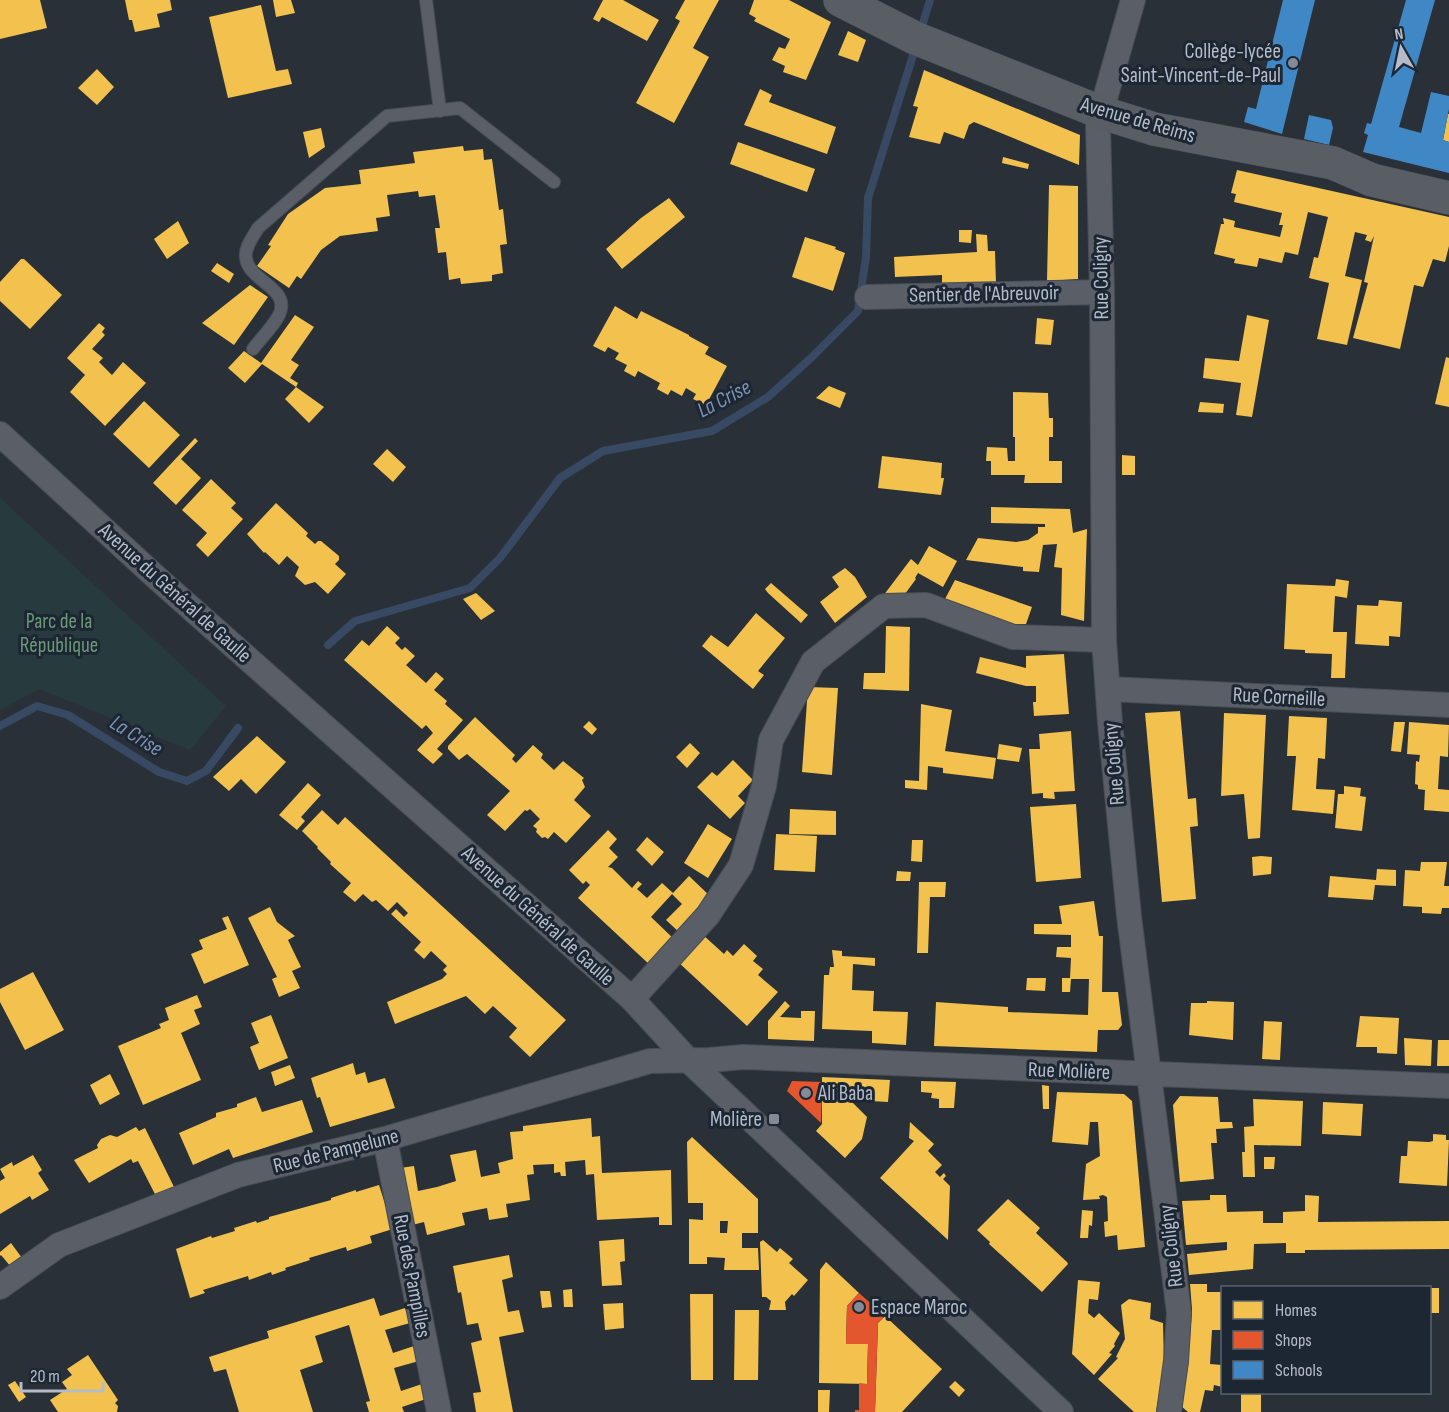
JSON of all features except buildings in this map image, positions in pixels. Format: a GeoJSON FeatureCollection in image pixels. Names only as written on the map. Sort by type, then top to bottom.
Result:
{"type":"FeatureCollection","features":[{"type":"Feature","properties":{"kind":"main road","name":"Avenue de Reims"},"geometry":{"type":"LineString","coordinates":[[840,0],[925,42],[1100,112],[1154,129],[1333,163],[1372,180],[1449,198]]}},
{"type":"Feature","properties":{"kind":"street","name":"Rue Coligny"},"geometry":{"type":"LineString","coordinates":[[1132,0],[1098,123],[1102,292],[1104,640],[1129,916],[1179,1312],[1176,1361],[1169,1412]]}},
{"type":"Feature","properties":{"kind":"street","name":"Sentier de l'Abreuvoir"},"geometry":{"type":"LineString","coordinates":[[867,297],[1102,292]]}},
{"type":"Feature","properties":{"kind":"street","name":"Avenue du Général de Gaulle"},"geometry":{"type":"LineString","coordinates":[[0,434],[158,579],[632,999],[688,1060],[1061,1412]]}},
{"type":"Feature","properties":{"kind":"street"},"geometry":{"type":"LineString","coordinates":[[632,999],[708,915],[741,865],[764,786],[771,740],[813,662],[884,606],[926,605],[1014,637],[1104,640]]}},
{"type":"Feature","properties":{"kind":"street","name":"Rue Corneille"},"geometry":{"type":"LineString","coordinates":[[1108,689],[1449,705]]}},
{"type":"Feature","properties":{"kind":"street","name":"Rue Molière"},"geometry":{"type":"LineString","coordinates":[[688,1060],[742,1057],[1449,1086]]}},
{"type":"Feature","properties":{"kind":"street","name":"Rue de Pampelune"},"geometry":{"type":"LineString","coordinates":[[0,1287],[59,1245],[238,1175],[385,1140],[650,1061],[688,1060]]}},
{"type":"Feature","properties":{"kind":"street","name":"Rue des Pampilles"},"geometry":{"type":"LineString","coordinates":[[385,1140],[439,1412]]}},
{"type":"Feature","properties":{"kind":"lane"},"geometry":{"type":"LineString","coordinates":[[426,0],[440,111]]}},
{"type":"Feature","properties":{"kind":"lane"},"geometry":{"type":"LineString","coordinates":[[253,349],[280,314],[281,301],[276,291],[252,271],[246,259],[248,246],[258,228],[387,116],[460,108],[554,182]]}},
{"type":"Feature","properties":{"kind":"green space","name":"Parc de la République"},"geometry":{"type":"Polygon","coordinates":[[[0,498],[226,706],[190,750],[39,689],[0,710],[0,498]]]}},
{"type":"Feature","properties":{"kind":"waterway","name":"La Crise"},"geometry":{"type":"LineString","coordinates":[[920,33],[930,0]]}},
{"type":"Feature","properties":{"kind":"waterway","name":"La Crise"},"geometry":{"type":"LineString","coordinates":[[328,645],[355,621],[470,588],[500,558],[560,478],[603,451],[712,431],[768,397],[858,311],[866,257],[868,198],[916,46]]}},
{"type":"Feature","properties":{"kind":"waterway","name":"La Crise"},"geometry":{"type":"LineString","coordinates":[[0,726],[37,706],[68,715],[159,772],[187,781],[206,771],[238,728]]}},
{"type":"Feature","properties":{"kind":"place","name":"Collège-lycée Saint-Vincent-de-Paul"},"geometry":{"type":"Point","coordinates":[1293,63]}},
{"type":"Feature","properties":{"kind":"place","name":"Ali Baba"},"geometry":{"type":"Point","coordinates":[806,1093]}},
{"type":"Feature","properties":{"kind":"place","name":"Molière"},"geometry":{"type":"Point","coordinates":[774,1119]}},
{"type":"Feature","properties":{"kind":"place","name":"Espace Maroc"},"geometry":{"type":"Point","coordinates":[859,1307]}}]}
